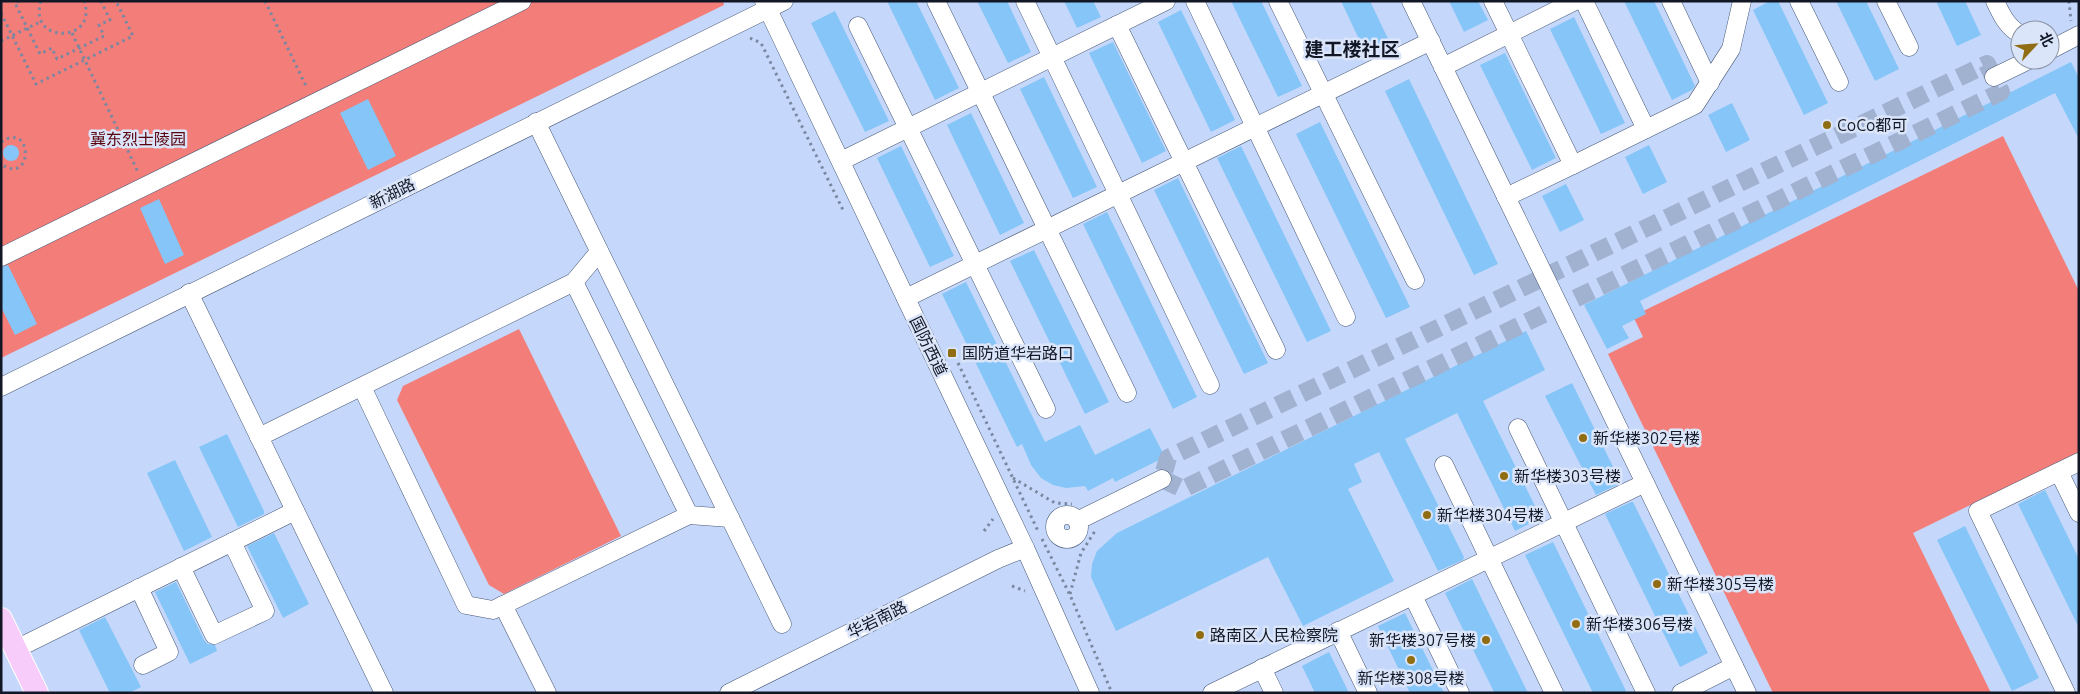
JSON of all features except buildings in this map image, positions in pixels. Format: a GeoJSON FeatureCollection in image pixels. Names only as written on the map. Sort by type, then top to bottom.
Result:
{"type":"FeatureCollection","features":[{"type":"Feature","properties":{"kind":"main road"},"geometry":{"type":"LineString","coordinates":[[1,619],[37,693]]}},
{"type":"Feature","properties":{"kind":"street"},"geometry":{"type":"LineString","coordinates":[[1,257],[522,1]]}},
{"type":"Feature","properties":{"kind":"street","name":"新湖路"},"geometry":{"type":"LineString","coordinates":[[1,387],[536,122],[766,5],[784,1]]}},
{"type":"Feature","properties":{"kind":"street"},"geometry":{"type":"LineString","coordinates":[[936,1],[1127,394]]}},
{"type":"Feature","properties":{"kind":"street"},"geometry":{"type":"LineString","coordinates":[[1024,1],[1210,385]]}},
{"type":"Feature","properties":{"kind":"street"},"geometry":{"type":"LineString","coordinates":[[840,161],[1166,1]]}},
{"type":"Feature","properties":{"kind":"street"},"geometry":{"type":"LineString","coordinates":[[1194,1],[1346,317]]}},
{"type":"Feature","properties":{"kind":"street"},"geometry":{"type":"LineString","coordinates":[[1278,1],[1415,280]]}},
{"type":"Feature","properties":{"kind":"street"},"geometry":{"type":"LineString","coordinates":[[1411,1],[1747,693]]}},
{"type":"Feature","properties":{"kind":"street"},"geometry":{"type":"LineString","coordinates":[[1493,1],[1572,165]]}},
{"type":"Feature","properties":{"kind":"street"},"geometry":{"type":"LineString","coordinates":[[1443,67],[1575,1]]}},
{"type":"Feature","properties":{"kind":"street"},"geometry":{"type":"LineString","coordinates":[[1584,1],[1646,128]]}},
{"type":"Feature","properties":{"kind":"street"},"geometry":{"type":"LineString","coordinates":[[1671,1],[1710,83]]}},
{"type":"Feature","properties":{"kind":"street"},"geometry":{"type":"LineString","coordinates":[[1506,197],[1695,105],[1731,49],[1742,1]]}},
{"type":"Feature","properties":{"kind":"street"},"geometry":{"type":"LineString","coordinates":[[1799,1],[1839,82]]}},
{"type":"Feature","properties":{"kind":"street"},"geometry":{"type":"LineString","coordinates":[[1886,1],[1909,47]]}},
{"type":"Feature","properties":{"kind":"street"},"geometry":{"type":"LineString","coordinates":[[1995,1],[2002,16],[2010,26]]}},
{"type":"Feature","properties":{"kind":"street","name":"国防西道"},"geometry":{"type":"LineString","coordinates":[[766,5],[1025,548],[1090,693]]}},
{"type":"Feature","properties":{"kind":"street"},"geometry":{"type":"LineString","coordinates":[[1117,25],[1276,350]]}},
{"type":"Feature","properties":{"kind":"street"},"geometry":{"type":"LineString","coordinates":[[858,26],[1046,409]]}},
{"type":"Feature","properties":{"kind":"street"},"geometry":{"type":"LineString","coordinates":[[2060,40],[2077,41]]}},
{"type":"Feature","properties":{"kind":"street"},"geometry":{"type":"LineString","coordinates":[[906,298],[1431,41]]}},
{"type":"Feature","properties":{"kind":"street"},"geometry":{"type":"LineString","coordinates":[[2060,47],[2077,41]]}},
{"type":"Feature","properties":{"kind":"street"},"geometry":{"type":"LineString","coordinates":[[1994,77],[2010,69]]}},
{"type":"Feature","properties":{"kind":"street"},"geometry":{"type":"LineString","coordinates":[[536,122],[782,624]]}},
{"type":"Feature","properties":{"kind":"street"},"geometry":{"type":"LineString","coordinates":[[259,437],[574,282],[599,252]]}},
{"type":"Feature","properties":{"kind":"street"},"geometry":{"type":"LineString","coordinates":[[574,282],[689,515]]}},
{"type":"Feature","properties":{"kind":"street"},"geometry":{"type":"LineString","coordinates":[[189,293],[384,693]]}},
{"type":"Feature","properties":{"kind":"street"},"geometry":{"type":"LineString","coordinates":[[362,387],[466,605],[493,610],[689,515],[730,518]]}},
{"type":"Feature","properties":{"kind":"street"},"geometry":{"type":"LineString","coordinates":[[1518,428],[1646,693]]}},
{"type":"Feature","properties":{"kind":"street"},"geometry":{"type":"LineString","coordinates":[[2066,693],[1978,511],[2079,462]]}},
{"type":"Feature","properties":{"kind":"street"},"geometry":{"type":"LineString","coordinates":[[1444,465],[1554,693]]}},
{"type":"Feature","properties":{"kind":"street"},"geometry":{"type":"LineString","coordinates":[[2059,472],[2079,513]]}},
{"type":"Feature","properties":{"kind":"street"},"geometry":{"type":"LineString","coordinates":[[1049,536],[1073,538],[1079,529],[1077,521],[1162,480]]}},
{"type":"Feature","properties":{"kind":"street"},"geometry":{"type":"LineString","coordinates":[[1212,693],[1645,483]]}},
{"type":"Feature","properties":{"kind":"street"},"geometry":{"type":"LineString","coordinates":[[16,649],[295,511]]}},
{"type":"Feature","properties":{"kind":"street"},"geometry":{"type":"LineString","coordinates":[[181,567],[214,635],[265,611],[232,542]]}},
{"type":"Feature","properties":{"kind":"street","name":"华岩南路"},"geometry":{"type":"LineString","coordinates":[[729,693],[1025,548]]}},
{"type":"Feature","properties":{"kind":"street"},"geometry":{"type":"LineString","coordinates":[[139,588],[169,652],[143,665]]}},
{"type":"Feature","properties":{"kind":"street"},"geometry":{"type":"LineString","coordinates":[[1414,596],[1460,693]]}},
{"type":"Feature","properties":{"kind":"street"},"geometry":{"type":"LineString","coordinates":[[503,605],[547,693]]}},
{"type":"Feature","properties":{"kind":"street"},"geometry":{"type":"LineString","coordinates":[[1338,631],[1368,693]]}},
{"type":"Feature","properties":{"kind":"street"},"geometry":{"type":"LineString","coordinates":[[1681,693],[1734,666]]}},
{"type":"Feature","properties":{"kind":"street"},"geometry":{"type":"LineString","coordinates":[[1262,668],[1274,693]]}},
{"type":"Feature","properties":{"kind":"path"},"geometry":{"type":"LineString","coordinates":[[19,1],[14,4],[40,54],[52,48],[57,59],[104,36],[99,25],[110,20],[101,1]]}},
{"type":"Feature","properties":{"kind":"path"},"geometry":{"type":"LineString","coordinates":[[41,1],[39,14],[42,21],[46,27],[58,34],[72,32],[84,22],[86,14],[84,1]]}},
{"type":"Feature","properties":{"kind":"path"},"geometry":{"type":"LineString","coordinates":[[1,13],[36,84],[133,36],[116,1]]}},
{"type":"Feature","properties":{"kind":"path"},"geometry":{"type":"LineString","coordinates":[[265,1],[314,104]]}},
{"type":"Feature","properties":{"kind":"path"},"geometry":{"type":"LineString","coordinates":[[1,42],[42,21]]}},
{"type":"Feature","properties":{"kind":"path"},"geometry":{"type":"LineString","coordinates":[[72,32],[78,49],[145,186]]}},
{"type":"Feature","properties":{"kind":"path"},"geometry":{"type":"LineString","coordinates":[[1,164],[8,168],[18,167],[26,156],[25,146],[18,139],[2,140]]}},
{"type":"Feature","properties":{"kind":"path"},"geometry":{"type":"LineString","coordinates":[[1013,477],[1055,503],[1074,504]]}},
{"type":"Feature","properties":{"kind":"path"},"geometry":{"type":"LineString","coordinates":[[1112,693],[1070,595],[1081,553],[1113,504]]}},
{"type":"Feature","properties":{"kind":"green space","name":"冀东烈士陵园"},"geometry":{"type":"Polygon","coordinates":[[[1,1],[723,1],[724,5],[1,358],[1,1]]]}},
{"type":"Feature","properties":{"kind":"green space"},"geometry":{"type":"Polygon","coordinates":[[[2003,136],[2079,291],[2079,452],[1913,533],[1991,693],[1773,693],[1608,354],[1643,337],[1633,316],[2003,136]]]}},
{"type":"Feature","properties":{"kind":"green space"},"geometry":{"type":"Polygon","coordinates":[[[519,329],[621,536],[504,594],[489,585],[397,400],[403,386],[519,329]]]}},
{"type":"Feature","properties":{"kind":"tunnel"},"geometry":{"type":"LineString","coordinates":[[1987,64],[2001,92],[1183,489],[1162,479],[1168,458],[1987,64]]}},
{"type":"Feature","properties":{"kind":"place","name":"CoCo都可"},"geometry":{"type":"Point","coordinates":[1827,125]}},
{"type":"Feature","properties":{"kind":"place","name":"国防道华岩路口"},"geometry":{"type":"Point","coordinates":[952,353]}},
{"type":"Feature","properties":{"kind":"place","name":"新华楼302号楼"},"geometry":{"type":"Point","coordinates":[1583,438]}},
{"type":"Feature","properties":{"kind":"place","name":"新华楼303号楼"},"geometry":{"type":"Point","coordinates":[1504,476]}},
{"type":"Feature","properties":{"kind":"place","name":"新华楼304号楼"},"geometry":{"type":"Point","coordinates":[1427,515]}},
{"type":"Feature","properties":{"kind":"place","name":"新华楼305号楼"},"geometry":{"type":"Point","coordinates":[1657,584]}},
{"type":"Feature","properties":{"kind":"place","name":"新华楼306号楼"},"geometry":{"type":"Point","coordinates":[1576,624]}},
{"type":"Feature","properties":{"kind":"place","name":"路南区人民检察院"},"geometry":{"type":"Point","coordinates":[1200,635]}},
{"type":"Feature","properties":{"kind":"place","name":"新华楼307号楼"},"geometry":{"type":"Point","coordinates":[1486,640]}},
{"type":"Feature","properties":{"kind":"place","name":"新华楼308号楼"},"geometry":{"type":"Point","coordinates":[1411,660]}},
{"type":"Feature","properties":{"kind":"district","name":"建工楼社区"},"geometry":{"type":"Point","coordinates":[1352,49]}}]}
